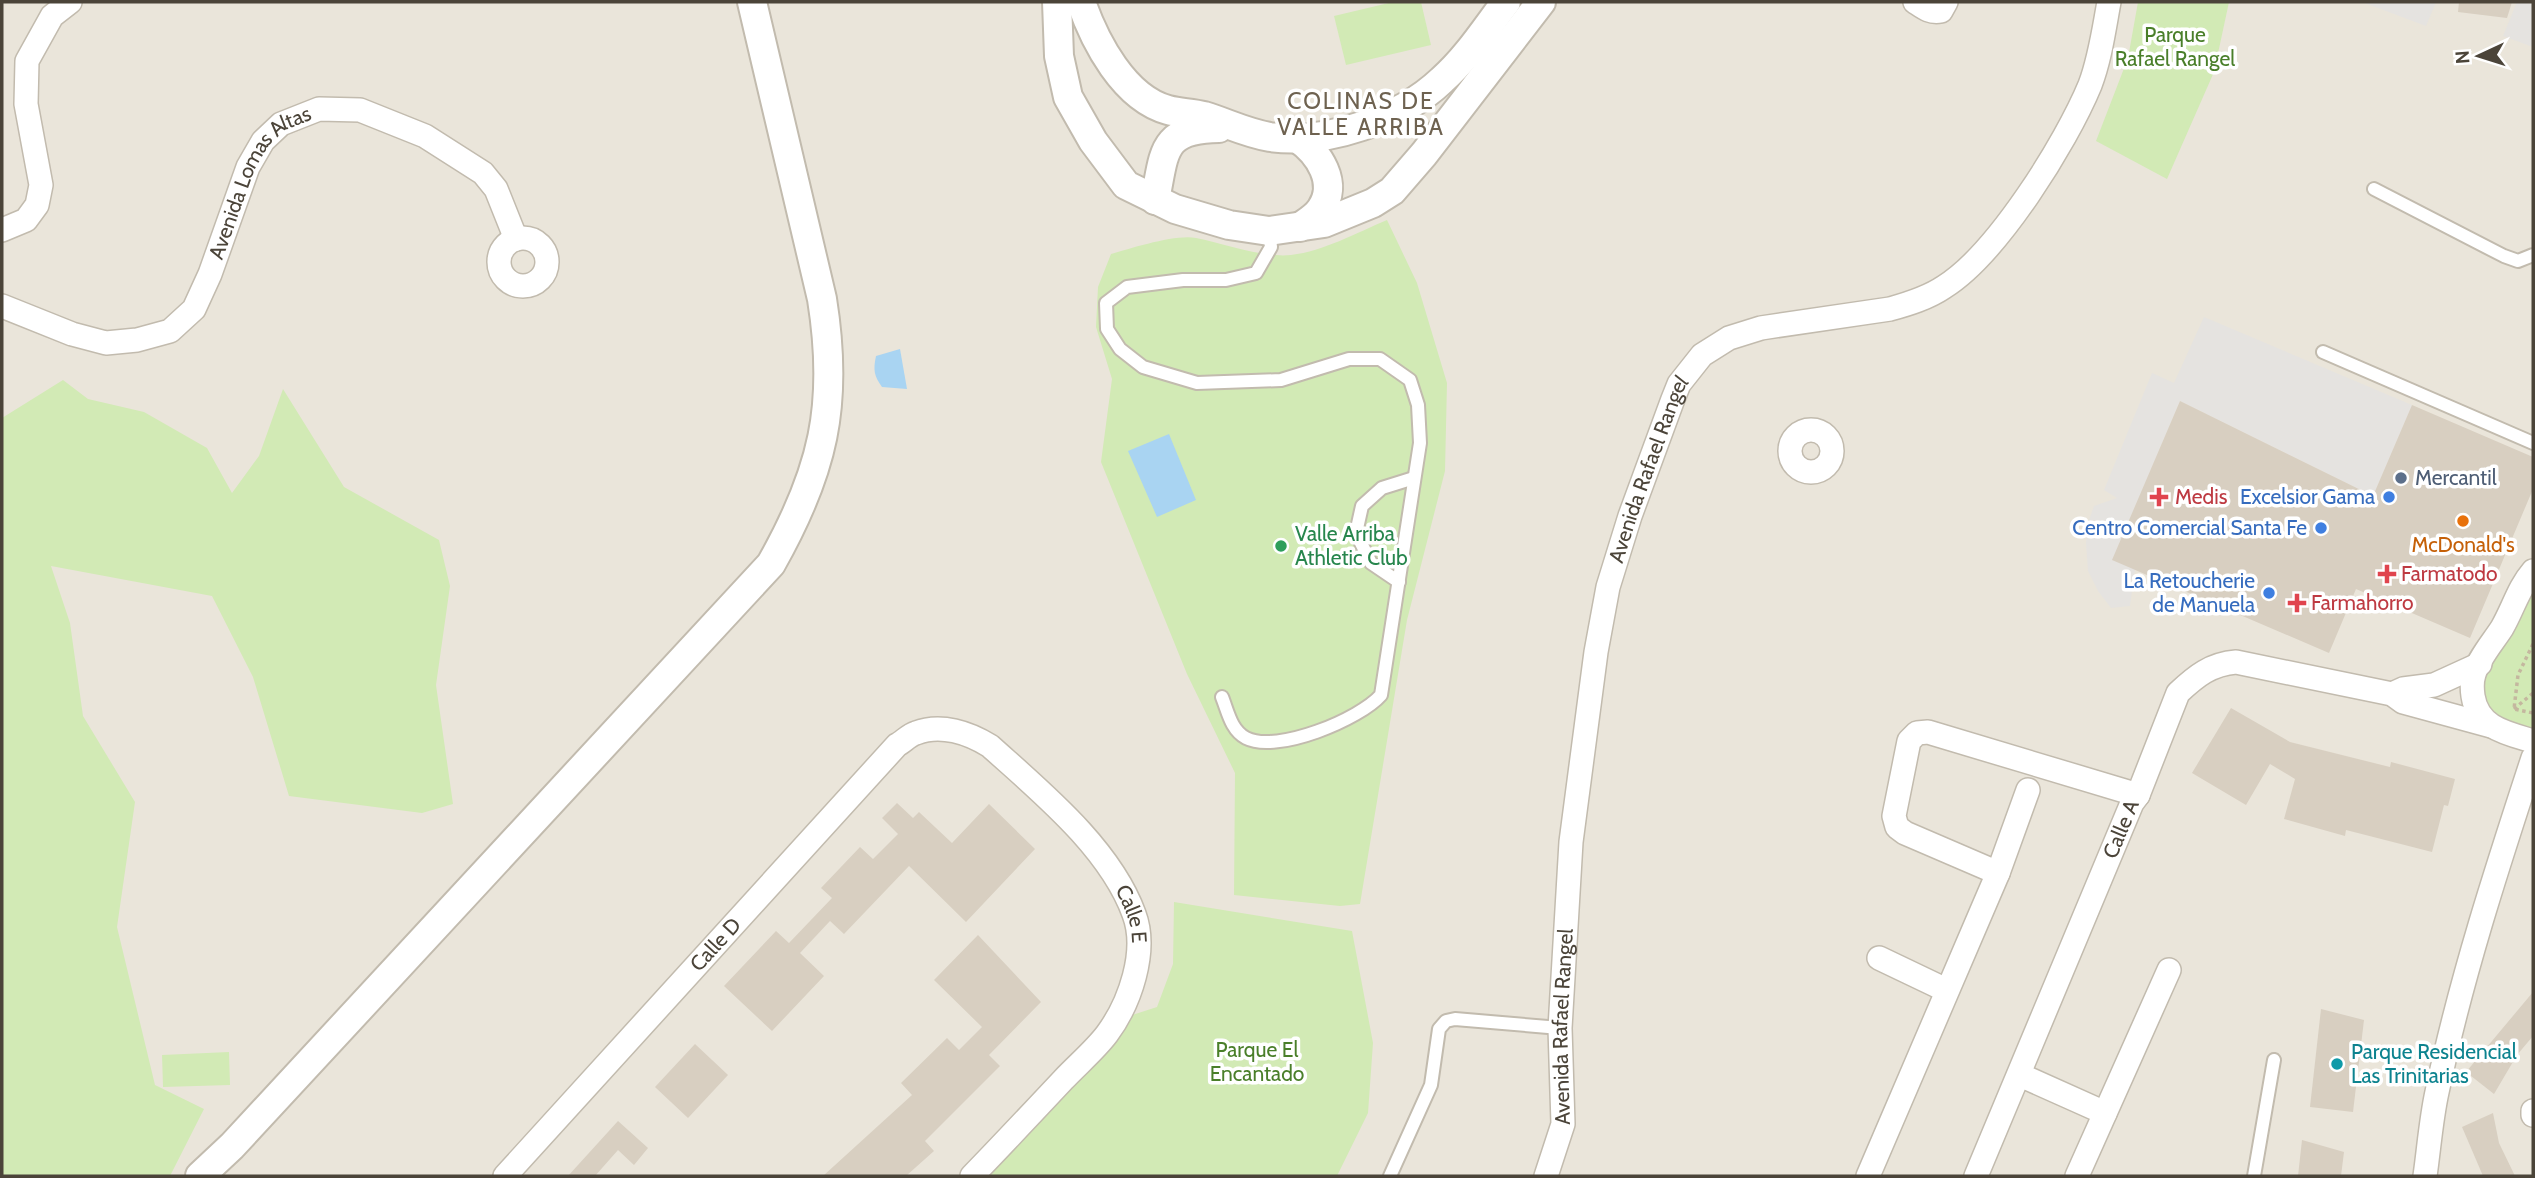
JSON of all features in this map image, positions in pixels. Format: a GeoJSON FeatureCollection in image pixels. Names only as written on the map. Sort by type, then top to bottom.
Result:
{"type":"FeatureCollection","features":[{"type":"Feature","properties":{"kind":"street"},"geometry":{"type":"LineString","coordinates":[[2,230],[26,220],[37,205],[41,185],[26,104],[27,61],[52,16],[71,2]]}},
{"type":"Feature","properties":{"kind":"street"},"geometry":{"type":"LineString","coordinates":[[200,1176],[232,1146],[771,564],[803,502],[817,463],[825,421],[830,374],[829,340],[822,299],[752,2]]}},
{"type":"Feature","properties":{"kind":"street"},"geometry":{"type":"LineString","coordinates":[[1057,2],[1059,56],[1068,97],[1093,141],[1126,185],[1175,209],[1229,225],[1269,231],[1324,223],[1350,214],[1392,191],[1424,154],[1541,2]]}},
{"type":"Feature","properties":{"kind":"street"},"geometry":{"type":"LineString","coordinates":[[1081,2],[1107,59],[1144,100],[1168,110],[1204,116],[1232,128],[1272,137],[1297,138],[1329,135],[1354,127],[1378,119],[1423,96],[1460,63],[1506,2]]}},
{"type":"Feature","properties":{"kind":"street"},"geometry":{"type":"LineString","coordinates":[[1915,2],[1937,12],[1941,11],[1946,2]]}},
{"type":"Feature","properties":{"kind":"street","name":"Avenida Rafael Rangel"},"geometry":{"type":"LineString","coordinates":[[1546,1176],[1563,1124],[1560,1028],[1571,842],[1596,652],[1608,587],[1630,516],[1679,384],[1702,355],[1729,338],[1762,328],[1910,304],[1944,287],[1969,267],[1995,239],[2058,149],[2091,83],[2109,2]]}},
{"type":"Feature","properties":{"kind":"street","name":"Avenida Lomas Altas"},"geometry":{"type":"LineString","coordinates":[[2,306],[72,334],[106,343],[137,340],[170,331],[194,309],[210,274],[248,167],[263,141],[281,124],[318,109],[360,110],[425,136],[483,173],[496,189],[516,239]]}},
{"type":"Feature","properties":{"kind":"street"},"geometry":{"type":"LineString","coordinates":[[1155,200],[1165,154],[1178,134],[1204,128],[1232,128]]}},
{"type":"Feature","properties":{"kind":"street"},"geometry":{"type":"LineString","coordinates":[[1297,138],[1316,154],[1324,166],[1326,180],[1322,209],[1297,229]]}},
{"type":"Feature","properties":{"kind":"street"},"geometry":{"type":"LineString","coordinates":[[2491,726],[2478,711],[2472,692],[2474,673],[2533,571]]}},
{"type":"Feature","properties":{"kind":"street","name":"Calle A"},"geometry":{"type":"LineString","coordinates":[[1976,1176],[2132,803],[2138,795],[2178,693],[2207,669],[2221,663],[2236,662],[2392,694],[2403,702],[2491,726],[2533,741]]}},
{"type":"Feature","properties":{"kind":"street","name":"Calle A"},"geometry":{"type":"LineString","coordinates":[[2392,694],[2403,689],[2434,685],[2480,664]]}},
{"type":"Feature","properties":{"kind":"street","name":"Calle D"},"geometry":{"type":"LineString","coordinates":[[505,1176],[897,745],[915,733],[936,729]]}},
{"type":"Feature","properties":{"kind":"street","name":"Calle E"},"geometry":{"type":"LineString","coordinates":[[936,729],[956,730],[974,736],[990,746],[1084,837],[1104,860],[1122,889],[1135,915],[1139,937],[1139,961],[1133,981],[1107,1033],[972,1176]]}},
{"type":"Feature","properties":{"kind":"street"},"geometry":{"type":"LineString","coordinates":[[1998,873],[1905,833],[1897,827],[1894,816],[1909,741],[1917,733],[1928,732],[2138,795]]}},
{"type":"Feature","properties":{"kind":"street"},"geometry":{"type":"LineString","coordinates":[[2425,1176],[2436,1094],[2461,991],[2490,889],[2533,758]]}},
{"type":"Feature","properties":{"kind":"street"},"geometry":{"type":"LineString","coordinates":[[1868,1176],[1998,873],[2028,790]]}},
{"type":"Feature","properties":{"kind":"street"},"geometry":{"type":"LineString","coordinates":[[1879,958],[1946,990]]}},
{"type":"Feature","properties":{"kind":"street"},"geometry":{"type":"LineString","coordinates":[[2077,1176],[2169,970]]}},
{"type":"Feature","properties":{"kind":"street"},"geometry":{"type":"LineString","coordinates":[[2020,1075],[2105,1113]]}},
{"type":"Feature","properties":{"kind":"lane"},"geometry":{"type":"LineString","coordinates":[[2374,189],[2504,256],[2518,261],[2533,256]]}},
{"type":"Feature","properties":{"kind":"lane"},"geometry":{"type":"LineString","coordinates":[[1222,697],[1235,730],[1248,739],[1268,741],[1292,740],[1358,713],[1373,704],[1381,695],[1420,443],[1418,405],[1410,380],[1380,359],[1349,359],[1281,380],[1198,383],[1143,367],[1120,349],[1107,329],[1106,303],[1127,287],[1183,280],[1226,280],[1256,273],[1270,247],[1269,231]]}},
{"type":"Feature","properties":{"kind":"lane"},"geometry":{"type":"LineString","coordinates":[[2323,352],[2533,443]]}},
{"type":"Feature","properties":{"kind":"lane"},"geometry":{"type":"LineString","coordinates":[[1399,582],[1371,563],[1356,533],[1362,506],[1382,488],[1414,478]]}},
{"type":"Feature","properties":{"kind":"lane"},"geometry":{"type":"LineString","coordinates":[[1390,1176],[1431,1085],[1439,1029],[1446,1021],[1455,1019],[1560,1028]]}},
{"type":"Feature","properties":{"kind":"lane"},"geometry":{"type":"LineString","coordinates":[[2254,1176],[2274,1060]]}},
{"type":"Feature","properties":{"kind":"path"},"geometry":{"type":"LineString","coordinates":[[2514,709],[2518,676],[2533,644]]}},
{"type":"Feature","properties":{"kind":"path"},"geometry":{"type":"LineString","coordinates":[[2514,709],[2533,693]]}},
{"type":"Feature","properties":{"kind":"path"},"geometry":{"type":"LineString","coordinates":[[2514,709],[2533,713]]}},
{"type":"Feature","properties":{"kind":"shaded area"},"geometry":{"type":"Polygon","coordinates":[[[2,2],[2533,2],[2533,1176],[2,1176],[2,2]]]}},
{"type":"Feature","properties":{"kind":"shaded area"},"geometry":{"type":"Polygon","coordinates":[[[2362,2],[2436,2],[2426,26],[2362,2]]]}},
{"type":"Feature","properties":{"kind":"shaded area"},"geometry":{"type":"Polygon","coordinates":[[[2517,2],[2533,2],[2533,47],[2503,36],[2517,2]]]}},
{"type":"Feature","properties":{"kind":"shaded area"},"geometry":{"type":"Polygon","coordinates":[[[2204,317],[2412,405],[2373,496],[2180,401],[2113,559],[2135,569],[2130,606],[2111,608],[2088,571],[2088,523],[2094,506],[2117,498],[2104,490],[2152,373],[2174,383],[2204,317]]]}},
{"type":"Feature","properties":{"kind":"green space"},"geometry":{"type":"Polygon","coordinates":[[[1393,2],[1421,2],[1431,45],[1346,65],[1334,16],[1393,2]]]}},
{"type":"Feature","properties":{"kind":"green space","name":"Parque Rafael Rangel"},"geometry":{"type":"Polygon","coordinates":[[[2138,2],[2229,2],[2214,72],[2167,179],[2096,141],[2128,58],[2138,2]]]}},
{"type":"Feature","properties":{"kind":"green space","name":"Valle Arriba Athletic Club"},"geometry":{"type":"Polygon","coordinates":[[[1387,220],[1417,283],[1447,383],[1445,471],[1407,620],[1360,904],[1340,906],[1234,895],[1235,773],[1187,674],[1101,462],[1112,379],[1096,327],[1098,287],[1111,254],[1154,242],[1187,237],[1255,252],[1291,255],[1328,246],[1387,220]]]}},
{"type":"Feature","properties":{"kind":"green space"},"geometry":{"type":"Polygon","coordinates":[[[63,380],[88,399],[144,412],[207,448],[232,493],[259,456],[283,389],[344,487],[439,540],[450,586],[436,685],[453,804],[422,813],[289,796],[253,677],[212,596],[51,566],[70,623],[83,716],[135,802],[117,927],[155,1085],[204,1109],[170,1176],[2,1176],[2,418],[63,380]]]}},
{"type":"Feature","properties":{"kind":"green space"},"geometry":{"type":"Polygon","coordinates":[[[2533,590],[2533,731],[2488,717],[2480,682],[2533,590]]]}},
{"type":"Feature","properties":{"kind":"green space","name":"Parque El Encantado"},"geometry":{"type":"Polygon","coordinates":[[[1174,902],[1352,931],[1373,1043],[1368,1113],[1337,1176],[990,1176],[1126,1017],[1157,1007],[1173,964],[1174,902]]]}},
{"type":"Feature","properties":{"kind":"green space"},"geometry":{"type":"Polygon","coordinates":[[[229,1052],[230,1085],[163,1087],[162,1055],[229,1052]]]}},
{"type":"Feature","properties":{"kind":"water"},"geometry":{"type":"Polygon","coordinates":[[[900,349],[907,389],[882,387],[875,373],[876,356],[900,349]]]}},
{"type":"Feature","properties":{"kind":"water"},"geometry":{"type":"Polygon","coordinates":[[[1169,434],[1196,500],[1157,517],[1128,451],[1169,434]]]}},
{"type":"Feature","properties":{"kind":"building"},"geometry":{"type":"Polygon","coordinates":[[[2459,2],[2512,2],[2507,18],[2458,12],[2459,2]]]}},
{"type":"Feature","properties":{"kind":"building","name":"Centro Comercial Santa Fe"},"geometry":{"type":"Polygon","coordinates":[[[2180,401],[2373,496],[2412,405],[2533,457],[2533,489],[2470,638],[2356,589],[2329,653],[2112,560],[2180,401]]]}},
{"type":"Feature","properties":{"kind":"building"},"geometry":{"type":"Polygon","coordinates":[[[2231,708],[2290,742],[2390,767],[2391,762],[2455,779],[2448,806],[2444,805],[2432,852],[2346,830],[2345,836],[2284,819],[2295,779],[2270,764],[2246,805],[2192,773],[2231,708]]]}},
{"type":"Feature","properties":{"kind":"building"},"geometry":{"type":"Polygon","coordinates":[[[897,803],[913,818],[919,812],[952,843],[989,804],[1035,849],[966,922],[909,866],[844,934],[830,921],[800,953],[824,976],[772,1031],[724,986],[776,931],[789,943],[832,898],[821,888],[860,847],[873,859],[898,834],[882,818],[897,803]]]}},
{"type":"Feature","properties":{"kind":"building"},"geometry":{"type":"Polygon","coordinates":[[[978,935],[1041,1002],[989,1055],[1000,1066],[925,1141],[934,1151],[906,1176],[823,1176],[912,1095],[901,1083],[947,1038],[959,1050],[982,1027],[934,980],[978,935]]]}},
{"type":"Feature","properties":{"kind":"building"},"geometry":{"type":"Polygon","coordinates":[[[2533,992],[2533,1036],[2517,1055],[2494,1094],[2466,1072],[2533,992]]]}},
{"type":"Feature","properties":{"kind":"building","name":"Parque Residencial Las Trinitarias"},"geometry":{"type":"Polygon","coordinates":[[[2321,1009],[2364,1020],[2353,1112],[2310,1107],[2321,1009]]]}},
{"type":"Feature","properties":{"kind":"building"},"geometry":{"type":"Polygon","coordinates":[[[695,1044],[728,1075],[688,1118],[655,1087],[695,1044]]]}},
{"type":"Feature","properties":{"kind":"building"},"geometry":{"type":"Polygon","coordinates":[[[2493,1113],[2499,1143],[2515,1176],[2483,1176],[2462,1127],[2493,1113]]]}},
{"type":"Feature","properties":{"kind":"building"},"geometry":{"type":"Polygon","coordinates":[[[618,1121],[648,1148],[634,1165],[618,1150],[595,1176],[568,1176],[618,1121]]]}},
{"type":"Feature","properties":{"kind":"building","name":"Parque Residencial Las Trinitarias"},"geometry":{"type":"Polygon","coordinates":[[[2302,1140],[2344,1152],[2341,1176],[2298,1176],[2302,1140]]]}},
{"type":"Feature","properties":{"kind":"place","name":"Mercantil"},"geometry":{"type":"Point","coordinates":[2401,478]}},
{"type":"Feature","properties":{"kind":"place","name":"Medis"},"geometry":{"type":"Point","coordinates":[2159,497]}},
{"type":"Feature","properties":{"kind":"place","name":"Excelsior Gama"},"geometry":{"type":"Point","coordinates":[2389,497]}},
{"type":"Feature","properties":{"kind":"place","name":"McDonald's"},"geometry":{"type":"Point","coordinates":[2463,521]}},
{"type":"Feature","properties":{"kind":"place","name":"Centro Comercial Santa Fe"},"geometry":{"type":"Point","coordinates":[2321,528]}},
{"type":"Feature","properties":{"kind":"place","name":"Valle Arriba Athletic Club"},"geometry":{"type":"Point","coordinates":[1281,546]}},
{"type":"Feature","properties":{"kind":"place","name":"Farmatodo"},"geometry":{"type":"Point","coordinates":[2387,574]}},
{"type":"Feature","properties":{"kind":"place","name":"La Retoucherie de Manuela"},"geometry":{"type":"Point","coordinates":[2269,593]}},
{"type":"Feature","properties":{"kind":"place","name":"Farmahorro"},"geometry":{"type":"Point","coordinates":[2297,603]}},
{"type":"Feature","properties":{"kind":"place","name":"Parque Residencial Las Trinitarias"},"geometry":{"type":"Point","coordinates":[2337,1064]}},
{"type":"Feature","properties":{"kind":"district","name":"COLINAS DE VALLE ARRIBA"},"geometry":{"type":"Point","coordinates":[1361,114]}}]}
